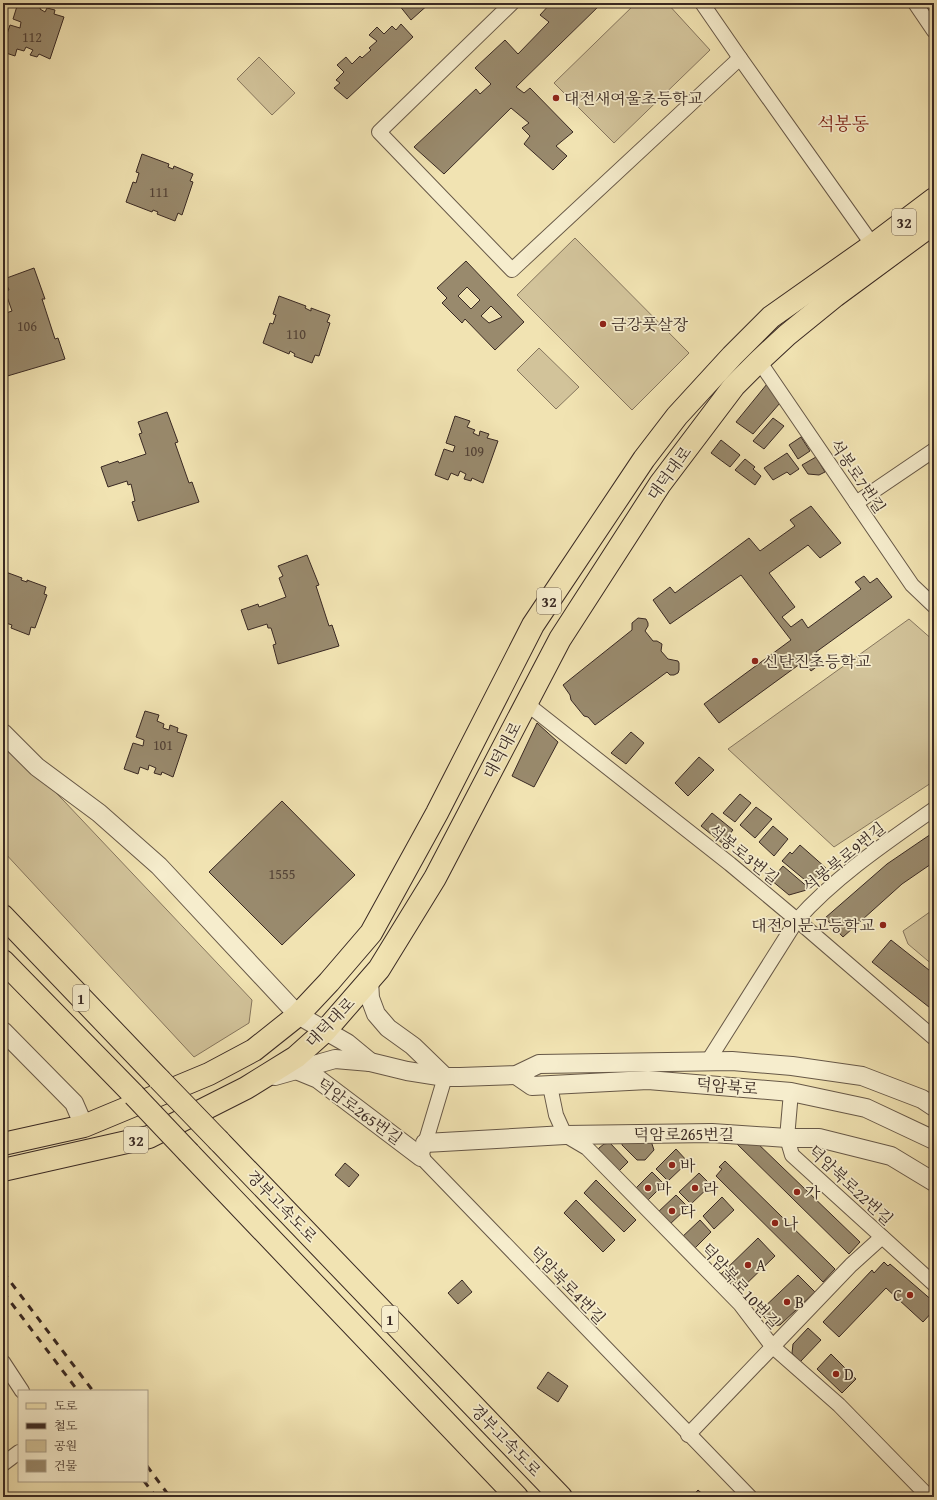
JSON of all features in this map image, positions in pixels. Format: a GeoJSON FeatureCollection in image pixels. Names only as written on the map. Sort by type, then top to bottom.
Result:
{"type":"FeatureCollection","features":[{"type":"Feature","properties":{"kind":"main road","name":"대덕대로"},"geometry":{"type":"LineString","coordinates":[[3,1170],[149,1137],[246,1088],[296,1057],[325,1031],[379,969],[435,878],[560,639],[660,484],[734,386],[787,335],[834,296],[934,199]]}},
{"type":"Feature","properties":{"kind":"main road","name":"대덕대로"},"geometry":{"type":"LineString","coordinates":[[3,1144],[84,1126],[210,1074],[254,1050],[298,1015],[329,982],[371,933],[437,813],[533,625],[644,459],[677,416],[732,356],[771,317],[879,253],[934,223]]}},
{"type":"Feature","properties":{"kind":"main road","name":"경부고속도로"},"geometry":{"type":"LineString","coordinates":[[3,916],[561,1497]]}},
{"type":"Feature","properties":{"kind":"main road","name":"경부고속도로"},"geometry":{"type":"LineString","coordinates":[[3,961],[134,1095],[517,1497]]}},
{"type":"Feature","properties":{"kind":"street"},"geometry":{"type":"LineString","coordinates":[[512,3],[379,132],[512,270],[740,58]]}},
{"type":"Feature","properties":{"kind":"street"},"geometry":{"type":"LineString","coordinates":[[702,3],[879,253]]}},
{"type":"Feature","properties":{"kind":"street"},"geometry":{"type":"LineString","coordinates":[[915,3],[934,31]]}},
{"type":"Feature","properties":{"kind":"street","name":"석봉로7번길"},"geometry":{"type":"LineString","coordinates":[[759,361],[912,585],[934,606]]}},
{"type":"Feature","properties":{"kind":"street"},"geometry":{"type":"LineString","coordinates":[[856,503],[934,450]]}},
{"type":"Feature","properties":{"kind":"street","name":"석봉로3번길"},"geometry":{"type":"LineString","coordinates":[[527,704],[700,840],[797,920],[934,1038]]}},
{"type":"Feature","properties":{"kind":"street","name":"덕암북로"},"geometry":{"type":"LineString","coordinates":[[3,733],[37,767],[99,813],[159,866],[298,1015],[347,1044],[370,1062],[445,1077],[516,1075],[539,1064],[732,1061],[792,1066],[862,1076],[922,1099],[934,1108]]}},
{"type":"Feature","properties":{"kind":"street","name":"석봉북로9번길"},"geometry":{"type":"LineString","coordinates":[[708,1061],[797,920],[841,877],[934,809]]}},
{"type":"Feature","properties":{"kind":"street"},"geometry":{"type":"LineString","coordinates":[[369,980],[370,998],[376,1014],[388,1028],[413,1046],[445,1077],[423,1150]]}},
{"type":"Feature","properties":{"kind":"street"},"geometry":{"type":"LineString","coordinates":[[3,1031],[74,1103],[84,1126]]}},
{"type":"Feature","properties":{"kind":"street"},"geometry":{"type":"LineString","coordinates":[[258,1080],[335,1058],[370,1062]]}},
{"type":"Feature","properties":{"kind":"street","name":"덕암로265번길"},"geometry":{"type":"LineString","coordinates":[[296,1070],[318,1079],[423,1150],[565,1135],[712,1133],[787,1138],[819,1138],[891,1156],[934,1182]]}},
{"type":"Feature","properties":{"kind":"street","name":"덕암북로"},"geometry":{"type":"LineString","coordinates":[[516,1075],[532,1086],[648,1080],[791,1092],[866,1108],[934,1140]]}},
{"type":"Feature","properties":{"kind":"street"},"geometry":{"type":"LineString","coordinates":[[550,1086],[556,1115],[565,1135]]}},
{"type":"Feature","properties":{"kind":"street","name":"덕암북로22번길"},"geometry":{"type":"LineString","coordinates":[[791,1092],[787,1138],[792,1155],[934,1284]]}},
{"type":"Feature","properties":{"kind":"street","name":"덕암북로10번길"},"geometry":{"type":"LineString","coordinates":[[565,1135],[587,1148],[740,1304],[772,1346],[839,1405],[929,1497]]}},
{"type":"Feature","properties":{"kind":"street","name":"덕암북로4번길"},"geometry":{"type":"LineString","coordinates":[[423,1150],[688,1435],[750,1497]]}},
{"type":"Feature","properties":{"kind":"street"},"geometry":{"type":"LineString","coordinates":[[688,1435],[851,1265],[882,1237]]}},
{"type":"Feature","properties":{"kind":"street"},"geometry":{"type":"LineString","coordinates":[[3,1362],[21,1390]]}},
{"type":"Feature","properties":{"kind":"street"},"geometry":{"type":"LineString","coordinates":[[3,1464],[18,1453]]}},
{"type":"Feature","properties":{"kind":"green space"},"geometry":{"type":"Polygon","coordinates":[[[636,3],[667,3],[710,50],[614,143],[554,83],[636,3]]]}},
{"type":"Feature","properties":{"kind":"green space"},"geometry":{"type":"Polygon","coordinates":[[[259,57],[295,93],[272,115],[237,79],[259,57]]]}},
{"type":"Feature","properties":{"kind":"green space","name":"금강풋살장"},"geometry":{"type":"Polygon","coordinates":[[[575,238],[689,353],[632,410],[517,295],[575,238]]]}},
{"type":"Feature","properties":{"kind":"green space"},"geometry":{"type":"Polygon","coordinates":[[[539,348],[579,387],[556,409],[517,370],[539,348]]]}},
{"type":"Feature","properties":{"kind":"green space"},"geometry":{"type":"Polygon","coordinates":[[[909,619],[934,641],[934,781],[834,847],[728,749],[909,619]]]}},
{"type":"Feature","properties":{"kind":"green space"},"geometry":{"type":"Polygon","coordinates":[[[3,740],[64,801],[252,1000],[249,1023],[194,1057],[3,851],[3,740]]]}},
{"type":"Feature","properties":{"kind":"green space"},"geometry":{"type":"Polygon","coordinates":[[[934,909],[934,966],[908,944],[903,931],[934,909]]]}},
{"type":"Feature","properties":{"kind":"building"},"geometry":{"type":"Polygon","coordinates":[[[18,3],[34,3],[41,6],[40,9],[45,12],[47,8],[55,10],[54,14],[64,17],[50,59],[39,54],[37,57],[30,55],[33,50],[26,47],[24,51],[17,49],[15,56],[3,52],[3,46],[10,25],[20,28],[21,22],[13,19],[18,3]]]}},
{"type":"Feature","properties":{"kind":"building"},"geometry":{"type":"Polygon","coordinates":[[[402,3],[430,3],[411,20],[399,5],[402,3]]]}},
{"type":"Feature","properties":{"kind":"building"},"geometry":{"type":"Polygon","coordinates":[[[551,3],[602,3],[516,87],[524,93],[530,88],[573,132],[556,146],[567,156],[553,170],[524,144],[530,136],[522,128],[529,123],[511,108],[444,174],[414,147],[476,89],[480,94],[491,84],[475,68],[505,40],[518,54],[549,22],[540,15],[551,3]]]}},
{"type":"Feature","properties":{"kind":"building"},"geometry":{"type":"Polygon","coordinates":[[[401,24],[413,37],[347,99],[334,88],[340,83],[336,80],[344,72],[337,65],[346,57],[352,64],[360,56],[362,58],[371,50],[369,48],[377,41],[369,35],[377,27],[384,34],[392,26],[396,30],[401,24]]]}},
{"type":"Feature","properties":{"kind":"building"},"geometry":{"type":"Polygon","coordinates":[[[142,154],[169,164],[168,167],[173,169],[174,166],[193,174],[190,181],[193,182],[182,215],[178,213],[175,221],[157,214],[158,212],[153,210],[152,212],[126,202],[133,182],[136,183],[139,173],[136,172],[142,154]]]}},
{"type":"Feature","properties":{"kind":"building"},"geometry":{"type":"Polygon","coordinates":[[[466,261],[524,322],[495,350],[465,319],[462,323],[442,303],[447,298],[437,288],[466,261]],[[467,287],[458,296],[471,309],[480,300],[467,287]],[[491,306],[481,316],[489,323],[502,317],[491,306]]]}},
{"type":"Feature","properties":{"kind":"building"},"geometry":{"type":"Polygon","coordinates":[[[34,268],[45,299],[42,299],[55,339],[58,338],[65,359],[4,377],[3,314],[12,311],[5,291],[9,290],[4,279],[34,268]]]}},
{"type":"Feature","properties":{"kind":"building"},"geometry":{"type":"Polygon","coordinates":[[[279,296],[306,306],[305,308],[311,311],[311,308],[330,315],[327,322],[330,323],[319,356],[315,355],[312,363],[294,356],[295,354],[290,351],[289,354],[263,343],[270,323],[273,324],[276,315],[273,314],[279,296]]]}},
{"type":"Feature","properties":{"kind":"building"},"geometry":{"type":"Polygon","coordinates":[[[767,384],[780,403],[753,434],[736,422],[767,384]]]}},
{"type":"Feature","properties":{"kind":"building"},"geometry":{"type":"Polygon","coordinates":[[[167,412],[178,442],[175,443],[189,483],[192,482],[199,502],[138,521],[132,502],[135,501],[131,484],[128,485],[127,481],[108,487],[101,467],[146,454],[139,434],[142,433],[138,422],[167,412]]]}},
{"type":"Feature","properties":{"kind":"building"},"geometry":{"type":"Polygon","coordinates":[[[455,416],[470,421],[467,427],[475,430],[473,433],[479,436],[480,431],[489,434],[487,438],[498,441],[483,483],[472,478],[471,481],[464,479],[466,474],[460,471],[458,476],[451,473],[448,480],[435,475],[444,449],[453,452],[455,446],[446,443],[455,416]]]}},
{"type":"Feature","properties":{"kind":"building"},"geometry":{"type":"Polygon","coordinates":[[[773,418],[784,426],[764,449],[753,441],[773,418]]]}},
{"type":"Feature","properties":{"kind":"building"},"geometry":{"type":"Polygon","coordinates":[[[801,437],[810,451],[798,459],[789,445],[801,437]]]}},
{"type":"Feature","properties":{"kind":"building"},"geometry":{"type":"Polygon","coordinates":[[[721,440],[740,455],[730,467],[711,453],[721,440]]]}},
{"type":"Feature","properties":{"kind":"building"},"geometry":{"type":"Polygon","coordinates":[[[787,453],[799,469],[790,475],[787,472],[773,480],[764,468],[787,453]]]}},
{"type":"Feature","properties":{"kind":"building"},"geometry":{"type":"Polygon","coordinates":[[[816,457],[825,472],[819,475],[808,474],[802,465],[816,457]]]}},
{"type":"Feature","properties":{"kind":"building"},"geometry":{"type":"Polygon","coordinates":[[[745,459],[755,467],[753,469],[761,476],[755,485],[735,470],[745,459]]]}},
{"type":"Feature","properties":{"kind":"building"},"geometry":{"type":"Polygon","coordinates":[[[811,506],[841,543],[820,558],[808,545],[769,573],[795,607],[782,617],[791,627],[802,619],[808,628],[861,589],[855,582],[864,576],[870,583],[877,578],[892,597],[816,652],[823,662],[811,671],[804,661],[719,723],[704,704],[791,640],[741,575],[670,624],[653,600],[670,587],[675,593],[749,538],[760,551],[795,526],[790,520],[811,506]]]}},
{"type":"Feature","properties":{"kind":"building"},"geometry":{"type":"Polygon","coordinates":[[[307,555],[319,585],[316,586],[329,626],[332,625],[339,646],[278,664],[273,645],[276,644],[271,628],[268,628],[267,624],[248,630],[241,610],[258,604],[259,607],[286,597],[279,578],[283,576],[278,566],[307,555]]]}},
{"type":"Feature","properties":{"kind":"building"},"geometry":{"type":"Polygon","coordinates":[[[3,571],[22,578],[21,580],[27,582],[27,580],[46,587],[44,594],[47,595],[35,628],[31,627],[29,635],[11,628],[12,625],[6,623],[5,625],[3,624],[3,571]]]}},
{"type":"Feature","properties":{"kind":"building"},"geometry":{"type":"Polygon","coordinates":[[[638,618],[646,619],[648,626],[645,631],[653,641],[657,641],[662,644],[661,651],[668,659],[678,661],[678,673],[670,675],[667,672],[595,725],[588,717],[584,716],[571,700],[570,695],[563,685],[632,630],[632,623],[638,618]]]}},
{"type":"Feature","properties":{"kind":"building"},"geometry":{"type":"Polygon","coordinates":[[[145,711],[159,715],[157,721],[164,724],[163,728],[169,730],[170,725],[178,728],[177,732],[187,735],[173,777],[162,772],[161,775],[154,773],[156,768],[149,765],[148,770],[140,767],[138,774],[124,769],[133,743],[143,746],[144,740],[136,737],[145,711]]]}},
{"type":"Feature","properties":{"kind":"building"},"geometry":{"type":"Polygon","coordinates":[[[537,723],[558,742],[534,787],[512,776],[537,723]]]}},
{"type":"Feature","properties":{"kind":"building"},"geometry":{"type":"Polygon","coordinates":[[[631,732],[644,743],[626,764],[611,753],[631,732]]]}},
{"type":"Feature","properties":{"kind":"building"},"geometry":{"type":"Polygon","coordinates":[[[699,757],[714,770],[688,796],[675,783],[699,757]]]}},
{"type":"Feature","properties":{"kind":"building"},"geometry":{"type":"Polygon","coordinates":[[[740,794],[751,803],[735,822],[723,813],[740,794]]]}},
{"type":"Feature","properties":{"kind":"building"},"geometry":{"type":"Polygon","coordinates":[[[282,801],[355,875],[282,945],[209,872],[282,801]]]}},
{"type":"Feature","properties":{"kind":"building"},"geometry":{"type":"Polygon","coordinates":[[[756,807],[772,819],[755,838],[740,825],[756,807]]]}},
{"type":"Feature","properties":{"kind":"building"},"geometry":{"type":"Polygon","coordinates":[[[712,813],[733,830],[722,843],[701,826],[712,813]]]}},
{"type":"Feature","properties":{"kind":"building"},"geometry":{"type":"Polygon","coordinates":[[[773,826],[788,839],[774,856],[759,842],[773,826]]]}},
{"type":"Feature","properties":{"kind":"building"},"geometry":{"type":"Polygon","coordinates":[[[934,832],[934,862],[902,884],[843,937],[825,918],[887,864],[934,832]]]}},
{"type":"Feature","properties":{"kind":"building"},"geometry":{"type":"Polygon","coordinates":[[[800,845],[826,868],[811,885],[782,861],[790,852],[792,854],[800,845]]]}},
{"type":"Feature","properties":{"kind":"building"},"geometry":{"type":"Polygon","coordinates":[[[783,866],[810,889],[789,895],[771,880],[783,866]]]}},
{"type":"Feature","properties":{"kind":"building"},"geometry":{"type":"Polygon","coordinates":[[[891,940],[934,974],[934,1011],[872,962],[891,940]]]}},
{"type":"Feature","properties":{"kind":"building"},"geometry":{"type":"Polygon","coordinates":[[[650,1138],[654,1150],[645,1160],[637,1160],[622,1145],[622,1139],[650,1138]]]}},
{"type":"Feature","properties":{"kind":"building","name":"가"},"geometry":{"type":"Polygon","coordinates":[[[754,1140],[860,1242],[849,1254],[734,1141],[754,1140]]]}},
{"type":"Feature","properties":{"kind":"building"},"geometry":{"type":"Polygon","coordinates":[[[610,1143],[628,1162],[615,1175],[596,1152],[604,1144],[610,1143]]]}},
{"type":"Feature","properties":{"kind":"building","name":"바"},"geometry":{"type":"Polygon","coordinates":[[[676,1149],[688,1162],[668,1181],[656,1169],[676,1149]]]}},
{"type":"Feature","properties":{"kind":"building","name":"나"},"geometry":{"type":"Polygon","coordinates":[[[725,1161],[835,1269],[823,1282],[716,1176],[722,1169],[719,1167],[725,1161]]]}},
{"type":"Feature","properties":{"kind":"building"},"geometry":{"type":"Polygon","coordinates":[[[345,1163],[359,1175],[349,1187],[335,1175],[345,1163]]]}},
{"type":"Feature","properties":{"kind":"building","name":"마"},"geometry":{"type":"Polygon","coordinates":[[[652,1172],[664,1184],[644,1204],[632,1192],[652,1172]]]}},
{"type":"Feature","properties":{"kind":"building","name":"라"},"geometry":{"type":"Polygon","coordinates":[[[699,1173],[711,1185],[691,1204],[679,1192],[699,1173]]]}},
{"type":"Feature","properties":{"kind":"building"},"geometry":{"type":"Polygon","coordinates":[[[596,1180],[636,1220],[624,1232],[584,1193],[596,1180]]]}},
{"type":"Feature","properties":{"kind":"building","name":"다"},"geometry":{"type":"Polygon","coordinates":[[[676,1195],[688,1207],[668,1226],[656,1214],[676,1195]]]}},
{"type":"Feature","properties":{"kind":"building"},"geometry":{"type":"Polygon","coordinates":[[[722,1197],[734,1210],[714,1229],[703,1216],[722,1197]]]}},
{"type":"Feature","properties":{"kind":"building"},"geometry":{"type":"Polygon","coordinates":[[[576,1200],[615,1240],[603,1252],[564,1213],[576,1200]]]}},
{"type":"Feature","properties":{"kind":"building"},"geometry":{"type":"Polygon","coordinates":[[[700,1220],[711,1232],[692,1251],[680,1239],[700,1220]]]}},
{"type":"Feature","properties":{"kind":"building","name":"A"},"geometry":{"type":"Polygon","coordinates":[[[758,1238],[775,1256],[738,1292],[720,1275],[758,1238]]]}},
{"type":"Feature","properties":{"kind":"building","name":"C"},"geometry":{"type":"Polygon","coordinates":[[[884,1262],[888,1266],[890,1264],[934,1302],[934,1310],[923,1322],[886,1288],[839,1337],[823,1322],[872,1270],[874,1273],[884,1262]]]}},
{"type":"Feature","properties":{"kind":"building","name":"B"},"geometry":{"type":"Polygon","coordinates":[[[798,1275],[815,1292],[780,1325],[773,1326],[759,1312],[798,1275]]]}},
{"type":"Feature","properties":{"kind":"building"},"geometry":{"type":"Polygon","coordinates":[[[462,1280],[472,1292],[458,1304],[448,1293],[462,1280]]]}},
{"type":"Feature","properties":{"kind":"building"},"geometry":{"type":"Polygon","coordinates":[[[808,1328],[821,1340],[800,1362],[792,1353],[793,1344],[808,1328]]]}},
{"type":"Feature","properties":{"kind":"building","name":"D"},"geometry":{"type":"Polygon","coordinates":[[[831,1354],[856,1379],[842,1393],[817,1369],[831,1354]]]}},
{"type":"Feature","properties":{"kind":"building"},"geometry":{"type":"Polygon","coordinates":[[[548,1372],[568,1386],[558,1402],[537,1388],[548,1372]]]}},
{"type":"Feature","properties":{"kind":"building"},"geometry":{"type":"Polygon","coordinates":[[[698,1490],[706,1497],[692,1497],[698,1490]]]}},
{"type":"Feature","properties":{"kind":"railway"},"geometry":{"type":"LineString","coordinates":[[3,1272],[92,1390]]}},
{"type":"Feature","properties":{"kind":"railway"},"geometry":{"type":"LineString","coordinates":[[3,1292],[77,1390]]}},
{"type":"Feature","properties":{"kind":"railway"},"geometry":{"type":"LineString","coordinates":[[148,1467],[170,1497]]}},
{"type":"Feature","properties":{"kind":"railway"},"geometry":{"type":"LineString","coordinates":[[145,1482],[156,1497]]}},
{"type":"Feature","properties":{"kind":"place","name":"대전새여울초등학교"},"geometry":{"type":"Point","coordinates":[556,98]}},
{"type":"Feature","properties":{"kind":"place","name":"금강풋살장"},"geometry":{"type":"Point","coordinates":[603,324]}},
{"type":"Feature","properties":{"kind":"place","name":"신탄진초등학교"},"geometry":{"type":"Point","coordinates":[755,661]}},
{"type":"Feature","properties":{"kind":"place","name":"대전이문고등학교"},"geometry":{"type":"Point","coordinates":[883,925]}},
{"type":"Feature","properties":{"kind":"place","name":"바"},"geometry":{"type":"Point","coordinates":[672,1165]}},
{"type":"Feature","properties":{"kind":"place","name":"마"},"geometry":{"type":"Point","coordinates":[648,1188]}},
{"type":"Feature","properties":{"kind":"place","name":"라"},"geometry":{"type":"Point","coordinates":[695,1188]}},
{"type":"Feature","properties":{"kind":"place","name":"가"},"geometry":{"type":"Point","coordinates":[797,1192]}},
{"type":"Feature","properties":{"kind":"place","name":"다"},"geometry":{"type":"Point","coordinates":[672,1211]}},
{"type":"Feature","properties":{"kind":"place","name":"나"},"geometry":{"type":"Point","coordinates":[775,1223]}},
{"type":"Feature","properties":{"kind":"place","name":"A"},"geometry":{"type":"Point","coordinates":[748,1265]}},
{"type":"Feature","properties":{"kind":"place","name":"C"},"geometry":{"type":"Point","coordinates":[910,1295]}},
{"type":"Feature","properties":{"kind":"place","name":"B"},"geometry":{"type":"Point","coordinates":[787,1302]}},
{"type":"Feature","properties":{"kind":"place","name":"D"},"geometry":{"type":"Point","coordinates":[836,1374]}},
{"type":"Feature","properties":{"kind":"district","name":"석봉동"},"geometry":{"type":"Point","coordinates":[843,123]}}]}
